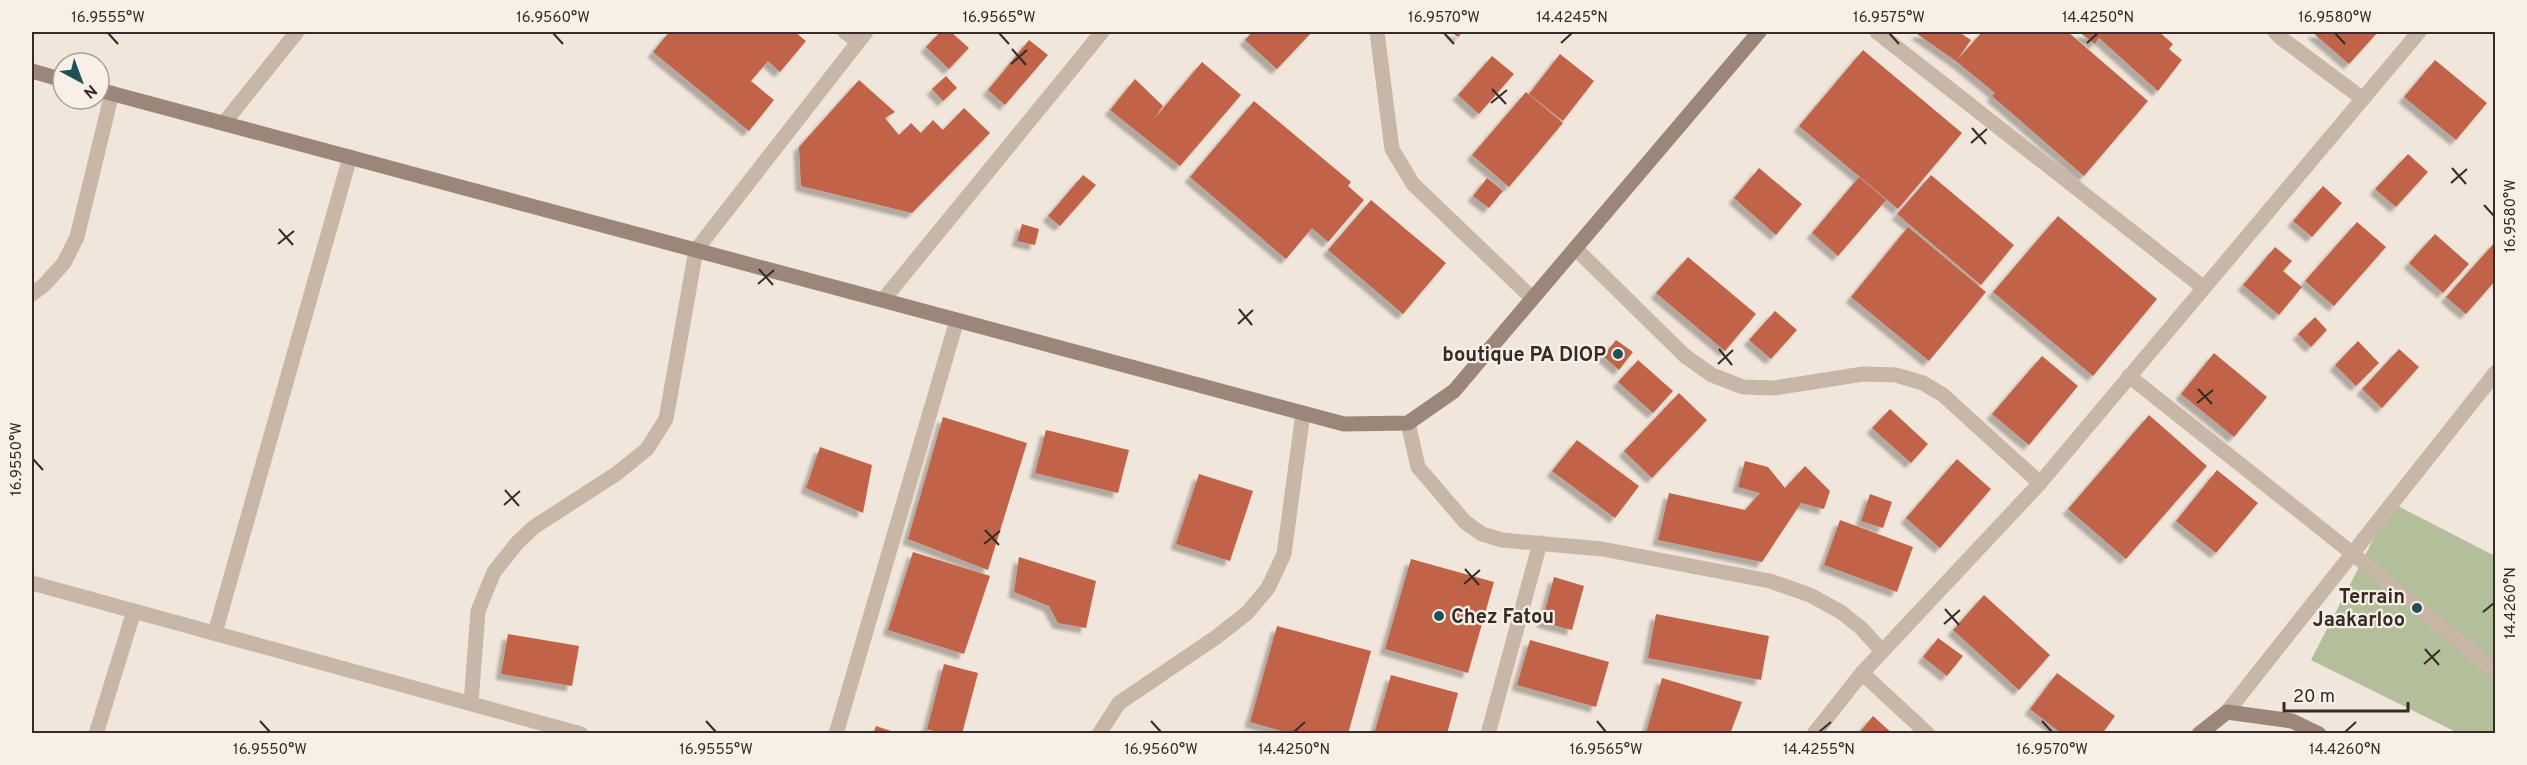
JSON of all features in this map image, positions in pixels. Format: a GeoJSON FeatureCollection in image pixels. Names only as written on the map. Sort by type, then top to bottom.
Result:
{"type":"FeatureCollection","features":[{"type":"Feature","properties":{"kind":"main road"},"geometry":{"type":"LineString","coordinates":[[111,92],[1344,424],[1408,423],[1454,391],[1759,32]]}},
{"type":"Feature","properties":{"kind":"main road"},"geometry":{"type":"LineString","coordinates":[[32,71],[51,77]]}},
{"type":"Feature","properties":{"kind":"main road"},"geometry":{"type":"LineString","coordinates":[[2199,734],[2227,712],[2292,722],[2319,734]]}},
{"type":"Feature","properties":{"kind":"street"},"geometry":{"type":"LineString","coordinates":[[224,123],[297,32]]}},
{"type":"Feature","properties":{"kind":"street"},"geometry":{"type":"LineString","coordinates":[[884,300],[1102,32]]}},
{"type":"Feature","properties":{"kind":"street"},"geometry":{"type":"LineString","coordinates":[[1377,32],[1392,149],[1413,184],[1532,298]]}},
{"type":"Feature","properties":{"kind":"street"},"geometry":{"type":"LineString","coordinates":[[1877,32],[2204,288]]}},
{"type":"Feature","properties":{"kind":"street"},"geometry":{"type":"LineString","coordinates":[[2275,32],[2281,39],[2363,99]]}},
{"type":"Feature","properties":{"kind":"street"},"geometry":{"type":"LineString","coordinates":[[1814,734],[1862,673],[2040,483],[2419,32]]}},
{"type":"Feature","properties":{"kind":"street"},"geometry":{"type":"LineString","coordinates":[[471,703],[478,611],[494,572],[534,526],[616,474],[647,448],[666,419],[696,250],[856,35]]}},
{"type":"Feature","properties":{"kind":"street"},"geometry":{"type":"LineString","coordinates":[[32,294],[44,285],[64,262],[77,237],[102,111]]}},
{"type":"Feature","properties":{"kind":"street"},"geometry":{"type":"LineString","coordinates":[[215,633],[350,157]]}},
{"type":"Feature","properties":{"kind":"street"},"geometry":{"type":"LineString","coordinates":[[1575,248],[1684,356],[1712,375],[1743,387],[1774,388],[1863,374],[1896,375],[1923,383],[1943,394],[2040,483]]}},
{"type":"Feature","properties":{"kind":"street"},"geometry":{"type":"LineString","coordinates":[[836,734],[957,320]]}},
{"type":"Feature","properties":{"kind":"street"},"geometry":{"type":"LineString","coordinates":[[2227,712],[2496,372]]}},
{"type":"Feature","properties":{"kind":"street"},"geometry":{"type":"LineString","coordinates":[[2129,376],[2353,554],[2496,672]]}},
{"type":"Feature","properties":{"kind":"street"},"geometry":{"type":"LineString","coordinates":[[1099,734],[1119,703],[1223,632],[1246,613],[1268,588],[1284,554],[1303,413]]}},
{"type":"Feature","properties":{"kind":"street"},"geometry":{"type":"LineString","coordinates":[[1408,423],[1418,467],[1465,522],[1482,534],[1502,540],[1602,549],[1770,581],[1810,595],[1841,612],[1861,628],[1882,651]]}},
{"type":"Feature","properties":{"kind":"street"},"geometry":{"type":"LineString","coordinates":[[1488,734],[1540,543]]}},
{"type":"Feature","properties":{"kind":"street"},"geometry":{"type":"LineString","coordinates":[[32,583],[581,734]]}},
{"type":"Feature","properties":{"kind":"street"},"geometry":{"type":"LineString","coordinates":[[96,734],[134,611]]}},
{"type":"Feature","properties":{"kind":"street"},"geometry":{"type":"LineString","coordinates":[[1862,673],[1928,734]]}},
{"type":"Feature","properties":{"kind":"green space","name":"Terrain Jaakarloo"},"geometry":{"type":"Polygon","coordinates":[[[2392,503],[2495,556],[2495,733],[2458,733],[2311,660],[2392,503]]]}},
{"type":"Feature","properties":{"kind":"building"},"geometry":{"type":"Polygon","coordinates":[[[669,32],[795,32],[806,41],[780,72],[768,61],[751,81],[774,100],[749,131],[653,52],[669,32]]]}},
{"type":"Feature","properties":{"kind":"building"},"geometry":{"type":"Polygon","coordinates":[[[940,32],[951,32],[969,48],[949,69],[926,47],[940,32]]]}},
{"type":"Feature","properties":{"kind":"building"},"geometry":{"type":"Polygon","coordinates":[[[1252,32],[1312,32],[1277,69],[1245,40],[1252,32]]]}},
{"type":"Feature","properties":{"kind":"building"},"geometry":{"type":"Polygon","coordinates":[[[1451,32],[1463,32],[1458,37],[1451,32]]]}},
{"type":"Feature","properties":{"kind":"building"},"geometry":{"type":"Polygon","coordinates":[[[1919,32],[1959,32],[1971,40],[1958,59],[1982,32],[2068,32],[2148,101],[2084,176],[1992,96],[1995,93],[1956,61],[1917,34],[1919,32]]]}},
{"type":"Feature","properties":{"kind":"building"},"geometry":{"type":"Polygon","coordinates":[[[2079,32],[2159,32],[2173,44],[2169,49],[2182,60],[2158,91],[2099,38],[2095,44],[2079,32]]]}},
{"type":"Feature","properties":{"kind":"building"},"geometry":{"type":"Polygon","coordinates":[[[2312,32],[2378,32],[2349,64],[2312,32]]]}},
{"type":"Feature","properties":{"kind":"building"},"geometry":{"type":"Polygon","coordinates":[[[1029,40],[1048,55],[1005,105],[988,90],[1029,40]]]}},
{"type":"Feature","properties":{"kind":"building"},"geometry":{"type":"Polygon","coordinates":[[[1863,50],[1962,133],[1898,209],[1799,126],[1863,50]]]}},
{"type":"Feature","properties":{"kind":"building"},"geometry":{"type":"Polygon","coordinates":[[[1560,54],[1594,81],[1563,121],[1529,94],[1560,54]]]}},
{"type":"Feature","properties":{"kind":"building"},"geometry":{"type":"Polygon","coordinates":[[[1492,56],[1514,74],[1479,114],[1458,95],[1492,56]]]}},
{"type":"Feature","properties":{"kind":"building"},"geometry":{"type":"Polygon","coordinates":[[[2435,60],[2487,103],[2456,140],[2404,97],[2435,60]]]}},
{"type":"Feature","properties":{"kind":"building"},"geometry":{"type":"Polygon","coordinates":[[[1202,62],[1241,95],[1180,166],[1110,110],[1135,79],[1163,106],[1154,119],[1202,62]]]}},
{"type":"Feature","properties":{"kind":"building"},"geometry":{"type":"Polygon","coordinates":[[[946,76],[957,88],[943,101],[932,89],[946,76]]]}},
{"type":"Feature","properties":{"kind":"building"},"geometry":{"type":"Polygon","coordinates":[[[859,80],[895,112],[885,118],[899,135],[911,123],[921,133],[933,120],[943,130],[964,108],[990,133],[912,213],[801,186],[799,147],[859,80]]]}},
{"type":"Feature","properties":{"kind":"building"},"geometry":{"type":"Polygon","coordinates":[[[1526,92],[1563,123],[1509,187],[1472,155],[1526,92]]]}},
{"type":"Feature","properties":{"kind":"building"},"geometry":{"type":"Polygon","coordinates":[[[1254,101],[1351,182],[1348,186],[1364,200],[1328,242],[1312,228],[1286,259],[1190,177],[1254,101]]]}},
{"type":"Feature","properties":{"kind":"building"},"geometry":{"type":"Polygon","coordinates":[[[2408,154],[2428,172],[2396,207],[2375,189],[2408,154]]]}},
{"type":"Feature","properties":{"kind":"building"},"geometry":{"type":"Polygon","coordinates":[[[1759,168],[1802,204],[1776,235],[1734,198],[1759,168]]]}},
{"type":"Feature","properties":{"kind":"building"},"geometry":{"type":"Polygon","coordinates":[[[1083,175],[1096,185],[1060,226],[1048,216],[1083,175]]]}},
{"type":"Feature","properties":{"kind":"building"},"geometry":{"type":"Polygon","coordinates":[[[1931,175],[2014,245],[1981,285],[1897,214],[1931,175]]]}},
{"type":"Feature","properties":{"kind":"building"},"geometry":{"type":"Polygon","coordinates":[[[1859,177],[1886,200],[1838,256],[1812,233],[1859,177]]]}},
{"type":"Feature","properties":{"kind":"building"},"geometry":{"type":"Polygon","coordinates":[[[1487,178],[1503,191],[1489,208],[1473,196],[1487,178]]]}},
{"type":"Feature","properties":{"kind":"building"},"geometry":{"type":"Polygon","coordinates":[[[2323,186],[2342,203],[2312,237],[2293,221],[2323,186]]]}},
{"type":"Feature","properties":{"kind":"building"},"geometry":{"type":"Polygon","coordinates":[[[1371,200],[1446,263],[1403,314],[1328,250],[1371,200]]]}},
{"type":"Feature","properties":{"kind":"building"},"geometry":{"type":"Polygon","coordinates":[[[2058,216],[2157,299],[2093,376],[1993,292],[2058,216]]]}},
{"type":"Feature","properties":{"kind":"building"},"geometry":{"type":"Polygon","coordinates":[[[2357,222],[2386,247],[2334,306],[2305,281],[2357,222]]]}},
{"type":"Feature","properties":{"kind":"building"},"geometry":{"type":"Polygon","coordinates":[[[1022,224],[1039,229],[1035,245],[1017,241],[1022,224]]]}},
{"type":"Feature","properties":{"kind":"building"},"geometry":{"type":"Polygon","coordinates":[[[1908,227],[1986,292],[1929,361],[1851,297],[1908,227]]]}},
{"type":"Feature","properties":{"kind":"building"},"geometry":{"type":"Polygon","coordinates":[[[2435,234],[2469,264],[2443,293],[2409,263],[2435,234]]]}},
{"type":"Feature","properties":{"kind":"building"},"geometry":{"type":"Polygon","coordinates":[[[2496,241],[2496,280],[2466,314],[2446,297],[2496,241]]]}},
{"type":"Feature","properties":{"kind":"building"},"geometry":{"type":"Polygon","coordinates":[[[2275,247],[2292,261],[2283,271],[2302,287],[2279,315],[2243,285],[2275,247]]]}},
{"type":"Feature","properties":{"kind":"building"},"geometry":{"type":"Polygon","coordinates":[[[1688,257],[1756,314],[1725,351],[1656,293],[1688,257]]]}},
{"type":"Feature","properties":{"kind":"building"},"geometry":{"type":"Polygon","coordinates":[[[1775,311],[1797,330],[1771,359],[1749,340],[1775,311]]]}},
{"type":"Feature","properties":{"kind":"building"},"geometry":{"type":"Polygon","coordinates":[[[2315,317],[2327,330],[2311,347],[2298,334],[2315,317]]]}},
{"type":"Feature","properties":{"kind":"building","name":"boutique PA DIOP"},"geometry":{"type":"Polygon","coordinates":[[[1616,340],[1633,352],[1619,370],[1603,356],[1616,340]]]}},
{"type":"Feature","properties":{"kind":"building"},"geometry":{"type":"Polygon","coordinates":[[[2358,341],[2379,363],[2356,386],[2335,365],[2358,341]]]}},
{"type":"Feature","properties":{"kind":"building"},"geometry":{"type":"Polygon","coordinates":[[[2399,349],[2419,367],[2382,408],[2362,389],[2399,349]]]}},
{"type":"Feature","properties":{"kind":"building"},"geometry":{"type":"Polygon","coordinates":[[[2214,353],[2267,397],[2234,437],[2181,394],[2214,353]]]}},
{"type":"Feature","properties":{"kind":"building"},"geometry":{"type":"Polygon","coordinates":[[[2042,356],[2078,386],[2029,445],[1992,414],[2042,356]]]}},
{"type":"Feature","properties":{"kind":"building"},"geometry":{"type":"Polygon","coordinates":[[[1638,360],[1673,391],[1653,413],[1618,382],[1638,360]]]}},
{"type":"Feature","properties":{"kind":"building"},"geometry":{"type":"Polygon","coordinates":[[[1679,393],[1707,420],[1652,478],[1624,451],[1679,393]]]}},
{"type":"Feature","properties":{"kind":"building"},"geometry":{"type":"Polygon","coordinates":[[[1890,409],[1928,444],[1911,463],[1872,428],[1890,409]]]}},
{"type":"Feature","properties":{"kind":"building"},"geometry":{"type":"Polygon","coordinates":[[[2149,415],[2207,466],[2126,559],[2068,509],[2149,415]]]}},
{"type":"Feature","properties":{"kind":"building"},"geometry":{"type":"Polygon","coordinates":[[[943,417],[1027,443],[988,570],[908,539],[943,417]]]}},
{"type":"Feature","properties":{"kind":"building"},"geometry":{"type":"Polygon","coordinates":[[[1046,430],[1129,450],[1118,493],[1035,473],[1046,430]]]}},
{"type":"Feature","properties":{"kind":"building"},"geometry":{"type":"Polygon","coordinates":[[[1577,440],[1639,486],[1615,518],[1552,471],[1577,440]]]}},
{"type":"Feature","properties":{"kind":"building"},"geometry":{"type":"Polygon","coordinates":[[[820,447],[872,465],[863,513],[806,488],[820,447]]]}},
{"type":"Feature","properties":{"kind":"building"},"geometry":{"type":"Polygon","coordinates":[[[1957,459],[1991,489],[1940,548],[1906,518],[1957,459]]]}},
{"type":"Feature","properties":{"kind":"building"},"geometry":{"type":"Polygon","coordinates":[[[1745,461],[1768,467],[1785,488],[1805,466],[1830,491],[1824,509],[1801,503],[1762,562],[1658,540],[1669,493],[1745,510],[1760,493],[1738,487],[1745,461]]]}},
{"type":"Feature","properties":{"kind":"building"},"geometry":{"type":"Polygon","coordinates":[[[2217,470],[2258,503],[2216,553],[2176,521],[2217,470]]]}},
{"type":"Feature","properties":{"kind":"building"},"geometry":{"type":"Polygon","coordinates":[[[1199,474],[1253,491],[1230,561],[1176,544],[1199,474]]]}},
{"type":"Feature","properties":{"kind":"building"},"geometry":{"type":"Polygon","coordinates":[[[1870,494],[1892,502],[1883,528],[1861,521],[1870,494]]]}},
{"type":"Feature","properties":{"kind":"building"},"geometry":{"type":"Polygon","coordinates":[[[1840,520],[1913,547],[1897,592],[1824,565],[1840,520]]]}},
{"type":"Feature","properties":{"kind":"building"},"geometry":{"type":"Polygon","coordinates":[[[913,552],[990,576],[964,654],[888,630],[913,552]]]}},
{"type":"Feature","properties":{"kind":"building"},"geometry":{"type":"Polygon","coordinates":[[[1019,557],[1096,581],[1086,628],[1058,623],[1049,606],[1014,592],[1019,557]]]}},
{"type":"Feature","properties":{"kind":"building","name":"Chez Fatou"},"geometry":{"type":"Polygon","coordinates":[[[1411,559],[1494,582],[1468,673],[1385,649],[1411,559]]]}},
{"type":"Feature","properties":{"kind":"building"},"geometry":{"type":"Polygon","coordinates":[[[1554,577],[1584,586],[1572,630],[1542,622],[1554,577]]]}},
{"type":"Feature","properties":{"kind":"building"},"geometry":{"type":"Polygon","coordinates":[[[1984,595],[2050,655],[2019,690],[1953,630],[1984,595]]]}},
{"type":"Feature","properties":{"kind":"building"},"geometry":{"type":"Polygon","coordinates":[[[1656,614],[1769,636],[1761,680],[1648,658],[1656,614]]]}},
{"type":"Feature","properties":{"kind":"building"},"geometry":{"type":"Polygon","coordinates":[[[1277,626],[1371,651],[1348,734],[1292,734],[1250,722],[1277,626]]]}},
{"type":"Feature","properties":{"kind":"building"},"geometry":{"type":"Polygon","coordinates":[[[508,634],[579,646],[572,686],[501,674],[508,634]]]}},
{"type":"Feature","properties":{"kind":"building"},"geometry":{"type":"Polygon","coordinates":[[[1938,638],[1963,656],[1947,676],[1923,657],[1938,638]]]}},
{"type":"Feature","properties":{"kind":"building"},"geometry":{"type":"Polygon","coordinates":[[[1530,640],[1609,662],[1596,707],[1517,685],[1530,640]]]}},
{"type":"Feature","properties":{"kind":"building"},"geometry":{"type":"Polygon","coordinates":[[[944,664],[978,673],[962,734],[944,734],[927,729],[944,664]]]}},
{"type":"Feature","properties":{"kind":"building"},"geometry":{"type":"Polygon","coordinates":[[[2057,673],[2115,716],[2102,734],[2062,734],[2030,709],[2057,673]]]}},
{"type":"Feature","properties":{"kind":"building"},"geometry":{"type":"Polygon","coordinates":[[[1391,675],[1458,693],[1447,734],[1374,734],[1391,675]]]}},
{"type":"Feature","properties":{"kind":"building"},"geometry":{"type":"Polygon","coordinates":[[[1662,678],[1742,702],[1730,734],[1646,733],[1662,678]]]}},
{"type":"Feature","properties":{"kind":"building"},"geometry":{"type":"Polygon","coordinates":[[[1873,716],[1893,734],[1858,734],[1873,716]]]}},
{"type":"Feature","properties":{"kind":"building"},"geometry":{"type":"Polygon","coordinates":[[[876,726],[897,733],[897,734],[873,734],[876,726]]]}},
{"type":"Feature","properties":{"kind":"place","name":"boutique PA DIOP"},"geometry":{"type":"Point","coordinates":[1618,354]}},
{"type":"Feature","properties":{"kind":"place","name":"Terrain Jaakarloo"},"geometry":{"type":"Point","coordinates":[2417,608]}},
{"type":"Feature","properties":{"kind":"place","name":"Chez Fatou"},"geometry":{"type":"Point","coordinates":[1439,616]}}]}
